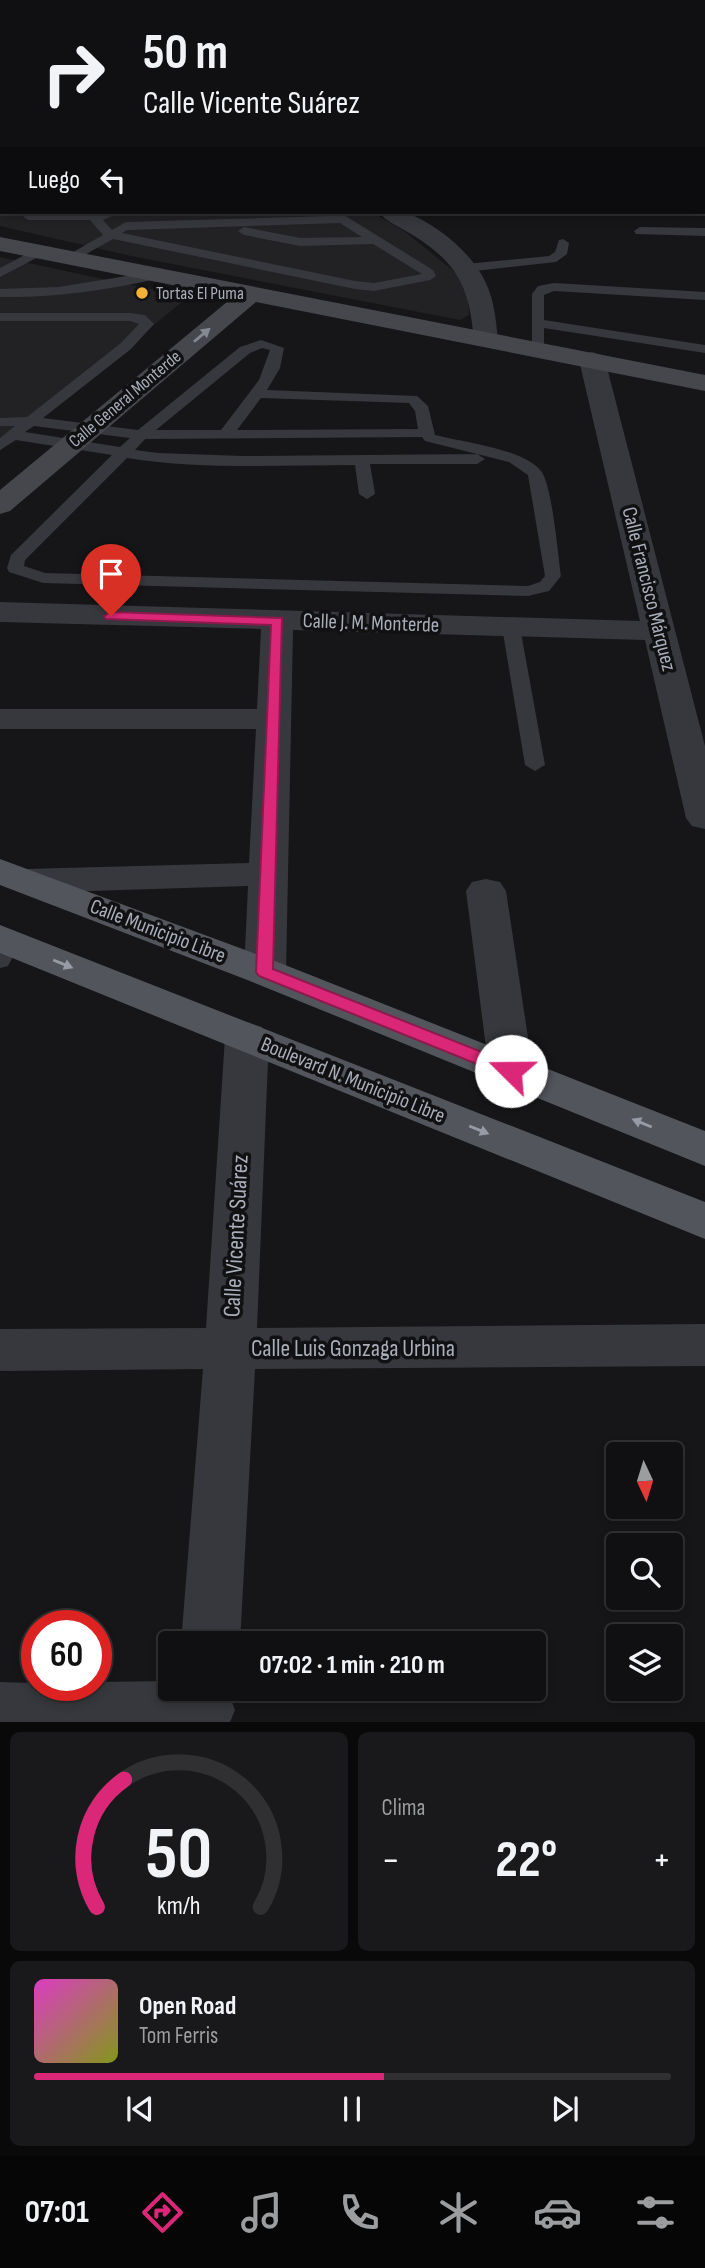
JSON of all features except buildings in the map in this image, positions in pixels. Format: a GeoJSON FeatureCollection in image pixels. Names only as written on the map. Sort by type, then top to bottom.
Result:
{"type":"FeatureCollection","features":[{"type":"Feature","properties":{"kind":"main road"},"geometry":{"type":"LineString","coordinates":[[0,244],[705,383]]}},
{"type":"Feature","properties":{"kind":"main road"},"geometry":{"type":"LineString","coordinates":[[197,305],[217,288]]}},
{"type":"Feature","properties":{"kind":"main road","name":"Calle General Monterde"},"geometry":{"type":"LineString","coordinates":[[0,471],[251,293]]}},
{"type":"Feature","properties":{"kind":"main road","name":"Calle General Monterde"},"geometry":{"type":"LineString","coordinates":[[0,505],[58,432],[168,329]]}},
{"type":"Feature","properties":{"kind":"main road","name":"Calle Municipio Libre"},"geometry":{"type":"LineString","coordinates":[[13,876],[265,972],[705,1149]]}},
{"type":"Feature","properties":{"kind":"main road","name":"Boulevard N. Municipio Libre"},"geometry":{"type":"LineString","coordinates":[[3,947],[247,1037],[705,1221]]}},
{"type":"Feature","properties":{"kind":"street"},"geometry":{"type":"LineString","coordinates":[[393,214],[444,248],[466,268],[472,277],[483,316],[486,340]]}},
{"type":"Feature","properties":{"kind":"street","name":"Calle Francisco Márquez"},"geometry":{"type":"LineString","coordinates":[[592,360],[705,818]]}},
{"type":"Feature","properties":{"kind":"street","name":"Calle J. M. Monterde"},"geometry":{"type":"LineString","coordinates":[[0,612],[659,632]]}},
{"type":"Feature","properties":{"kind":"street"},"geometry":{"type":"LineString","coordinates":[[265,972],[277,621]]}},
{"type":"Feature","properties":{"kind":"street"},"geometry":{"type":"LineString","coordinates":[[0,719],[272,719]]}},
{"type":"Feature","properties":{"kind":"street"},"geometry":{"type":"LineString","coordinates":[[13,876],[268,874]]}},
{"type":"Feature","properties":{"kind":"street"},"geometry":{"type":"LineString","coordinates":[[486,891],[511,1071]]}},
{"type":"Feature","properties":{"kind":"street","name":"Calle Vicente Suárez"},"geometry":{"type":"LineString","coordinates":[[211,1631],[247,1037]]}},
{"type":"Feature","properties":{"kind":"street","name":"Calle Luis Gonzaga Urbina"},"geometry":{"type":"LineString","coordinates":[[0,1350],[705,1345]]}},
{"type":"Feature","properties":{"kind":"street"},"geometry":{"type":"LineString","coordinates":[[0,1711],[205,1707]]}},
{"type":"Feature","properties":{"kind":"lane"},"geometry":{"type":"LineString","coordinates":[[29,214],[33,218],[150,214]]}},
{"type":"Feature","properties":{"kind":"lane"},"geometry":{"type":"LineString","coordinates":[[72,258],[109,234],[150,214]]}},
{"type":"Feature","properties":{"kind":"lane"},"geometry":{"type":"LineString","coordinates":[[94,217],[109,234],[365,287],[422,280],[430,276],[337,215],[208,224],[126,226]]}},
{"type":"Feature","properties":{"kind":"lane"},"geometry":{"type":"LineString","coordinates":[[208,224],[300,242],[376,240]]}},
{"type":"Feature","properties":{"kind":"lane"},"geometry":{"type":"LineString","coordinates":[[640,231],[705,232]]}},
{"type":"Feature","properties":{"kind":"lane"},"geometry":{"type":"LineString","coordinates":[[258,265],[300,242]]}},
{"type":"Feature","properties":{"kind":"lane"},"geometry":{"type":"LineString","coordinates":[[466,268],[552,259],[562,254],[563,243]]}},
{"type":"Feature","properties":{"kind":"lane"},"geometry":{"type":"LineString","coordinates":[[0,273],[38,252]]}},
{"type":"Feature","properties":{"kind":"lane"},"geometry":{"type":"LineString","coordinates":[[0,293],[72,290],[157,275]]}},
{"type":"Feature","properties":{"kind":"lane"},"geometry":{"type":"LineString","coordinates":[[537,349],[538,293],[543,289],[554,287],[705,296]]}},
{"type":"Feature","properties":{"kind":"lane"},"geometry":{"type":"LineString","coordinates":[[0,317],[130,317],[140,318],[147,324],[58,432]]}},
{"type":"Feature","properties":{"kind":"lane"},"geometry":{"type":"LineString","coordinates":[[538,323],[705,349]]}},
{"type":"Feature","properties":{"kind":"lane"},"geometry":{"type":"LineString","coordinates":[[0,445],[13,435],[58,432],[142,435],[425,433],[441,443],[514,459],[535,473],[541,495],[553,576],[550,583],[543,589],[528,591],[43,578],[15,568],[17,559],[142,435],[245,350],[253,345],[270,345],[277,348],[279,357],[226,434]]}},
{"type":"Feature","properties":{"kind":"lane"},"geometry":{"type":"LineString","coordinates":[[256,394],[412,399],[419,402],[423,408],[425,433]]}},
{"type":"Feature","properties":{"kind":"lane"},"geometry":{"type":"LineString","coordinates":[[0,422],[58,432],[123,453],[199,460],[514,459]]}},
{"type":"Feature","properties":{"kind":"lane"},"geometry":{"type":"LineString","coordinates":[[362,460],[367,494]]}},
{"type":"Feature","properties":{"kind":"lane"},"geometry":{"type":"LineString","coordinates":[[511,627],[535,765]]}},
{"type":"Feature","properties":{"kind":"shaded area"},"geometry":{"type":"Polygon","coordinates":[[[0,214],[375,214],[407,233],[467,282],[469,315],[460,320],[131,256],[0,226],[0,214]]]}},
{"type":"Feature","properties":{"kind":"shaded area"},"geometry":{"type":"Polygon","coordinates":[[[0,257],[188,297],[0,451],[0,257]]]}},
{"type":"Feature","properties":{"kind":"place","name":"Tortas El Puma"},"geometry":{"type":"Point","coordinates":[142,293]}},
{"type":"Feature","properties":{"kind":"route"},"geometry":{"type":"LineString","coordinates":[[111,616],[277,621],[265,972],[511,1071]]}}]}
